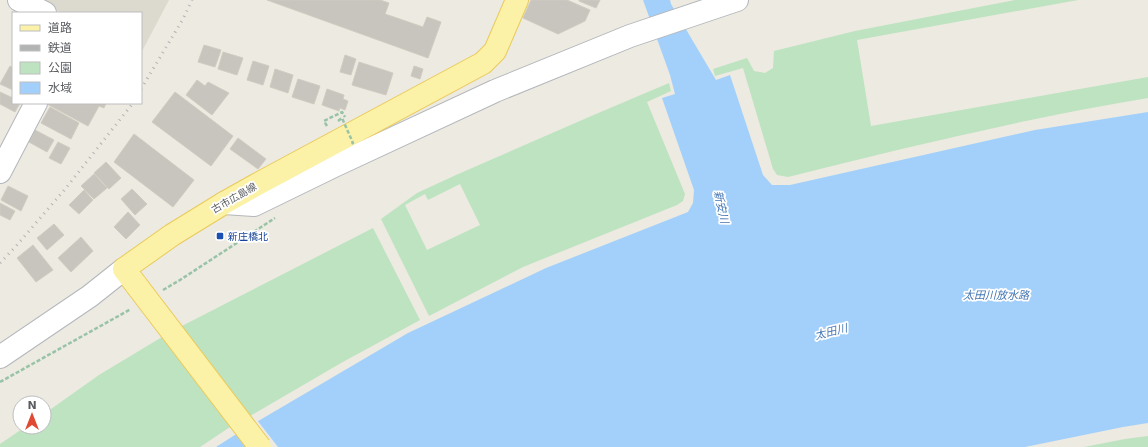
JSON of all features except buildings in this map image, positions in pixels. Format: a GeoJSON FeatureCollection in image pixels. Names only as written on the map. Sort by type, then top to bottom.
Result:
{"type":"FeatureCollection","features":[{"type":"Feature","properties":{"kind":"main road","name":"古市広島線"},"geometry":{"type":"LineString","coordinates":[[124,269],[172,235],[224,203],[483,63],[495,51],[516,0]]}},
{"type":"Feature","properties":{"kind":"main road"},"geometry":{"type":"LineString","coordinates":[[124,269],[260,447]]}},
{"type":"Feature","properties":{"kind":"street"},"geometry":{"type":"LineString","coordinates":[[19,0],[43,12]]}},
{"type":"Feature","properties":{"kind":"street"},"geometry":{"type":"LineString","coordinates":[[224,203],[254,205],[495,91],[630,36],[737,0]]}},
{"type":"Feature","properties":{"kind":"street"},"geometry":{"type":"LineString","coordinates":[[0,172],[35,104]]}},
{"type":"Feature","properties":{"kind":"street"},"geometry":{"type":"LineString","coordinates":[[0,339],[79,288],[124,269]]}},
{"type":"Feature","properties":{"kind":"street"},"geometry":{"type":"LineString","coordinates":[[0,357],[90,296],[124,269]]}},
{"type":"Feature","properties":{"kind":"path"},"geometry":{"type":"LineString","coordinates":[[338,121],[342,118],[354,143],[351,144]]}},
{"type":"Feature","properties":{"kind":"path"},"geometry":{"type":"LineString","coordinates":[[160,292],[279,215]]}},
{"type":"Feature","properties":{"kind":"path"},"geometry":{"type":"LineString","coordinates":[[0,382],[133,307]]}},
{"type":"Feature","properties":{"kind":"shaded area"},"geometry":{"type":"Polygon","coordinates":[[[36,0],[169,0],[142,51],[142,12],[60,12],[36,0]]]}},
{"type":"Feature","properties":{"kind":"green space"},"geometry":{"type":"Polygon","coordinates":[[[1015,0],[1078,0],[857,40],[871,126],[1148,77],[1148,98],[967,134],[788,177],[777,175],[773,169],[743,68],[715,76],[713,69],[747,58],[754,71],[765,73],[773,68],[774,51],[855,31],[1015,0]]]}},
{"type":"Feature","properties":{"kind":"green space"},"geometry":{"type":"Polygon","coordinates":[[[669,83],[671,91],[647,102],[685,194],[683,201],[677,205],[523,267],[429,316],[381,219],[417,193],[669,83]],[[460,184],[428,200],[425,194],[405,205],[427,250],[480,225],[460,184]]]}},
{"type":"Feature","properties":{"kind":"green space"},"geometry":{"type":"Polygon","coordinates":[[[373,228],[420,320],[341,363],[245,419],[176,329],[373,228]]]}},
{"type":"Feature","properties":{"kind":"green space"},"geometry":{"type":"Polygon","coordinates":[[[167,334],[236,423],[200,447],[0,447],[0,444],[13,435],[52,435],[52,408],[99,375],[167,334]]]}},
{"type":"Feature","properties":{"kind":"green space"},"geometry":{"type":"Polygon","coordinates":[[[1148,436],[1148,447],[1084,447],[1125,439],[1148,436]]]}},
{"type":"Feature","properties":{"kind":"water","name":"太田川放水路"},"geometry":{"type":"Polygon","coordinates":[[[643,0],[670,0],[716,80],[730,75],[763,175],[772,185],[790,185],[1035,130],[1148,112],[1148,423],[1025,447],[216,447],[408,333],[546,268],[688,212],[693,203],[694,190],[662,98],[675,94],[670,75],[643,0]]]}},
{"type":"Feature","properties":{"kind":"pier"},"geometry":{"type":"Polygon","coordinates":[[[257,420],[278,447],[246,447],[235,433],[257,420]]]}},
{"type":"Feature","properties":{"kind":"railway"},"geometry":{"type":"LineString","coordinates":[[142,87],[183,19],[192,0]]}},
{"type":"Feature","properties":{"kind":"railway"},"geometry":{"type":"LineString","coordinates":[[0,263],[66,188],[132,104]]}},
{"type":"Feature","properties":{"kind":"place","name":"新庄橋北"},"geometry":{"type":"Point","coordinates":[220,236]}},
{"type":"Feature","properties":{"kind":"water label","name":"新安川"},"geometry":{"type":"Point","coordinates":[721,207]}},
{"type":"Feature","properties":{"kind":"water label","name":"太田川"},"geometry":{"type":"Point","coordinates":[831,332]}}]}
